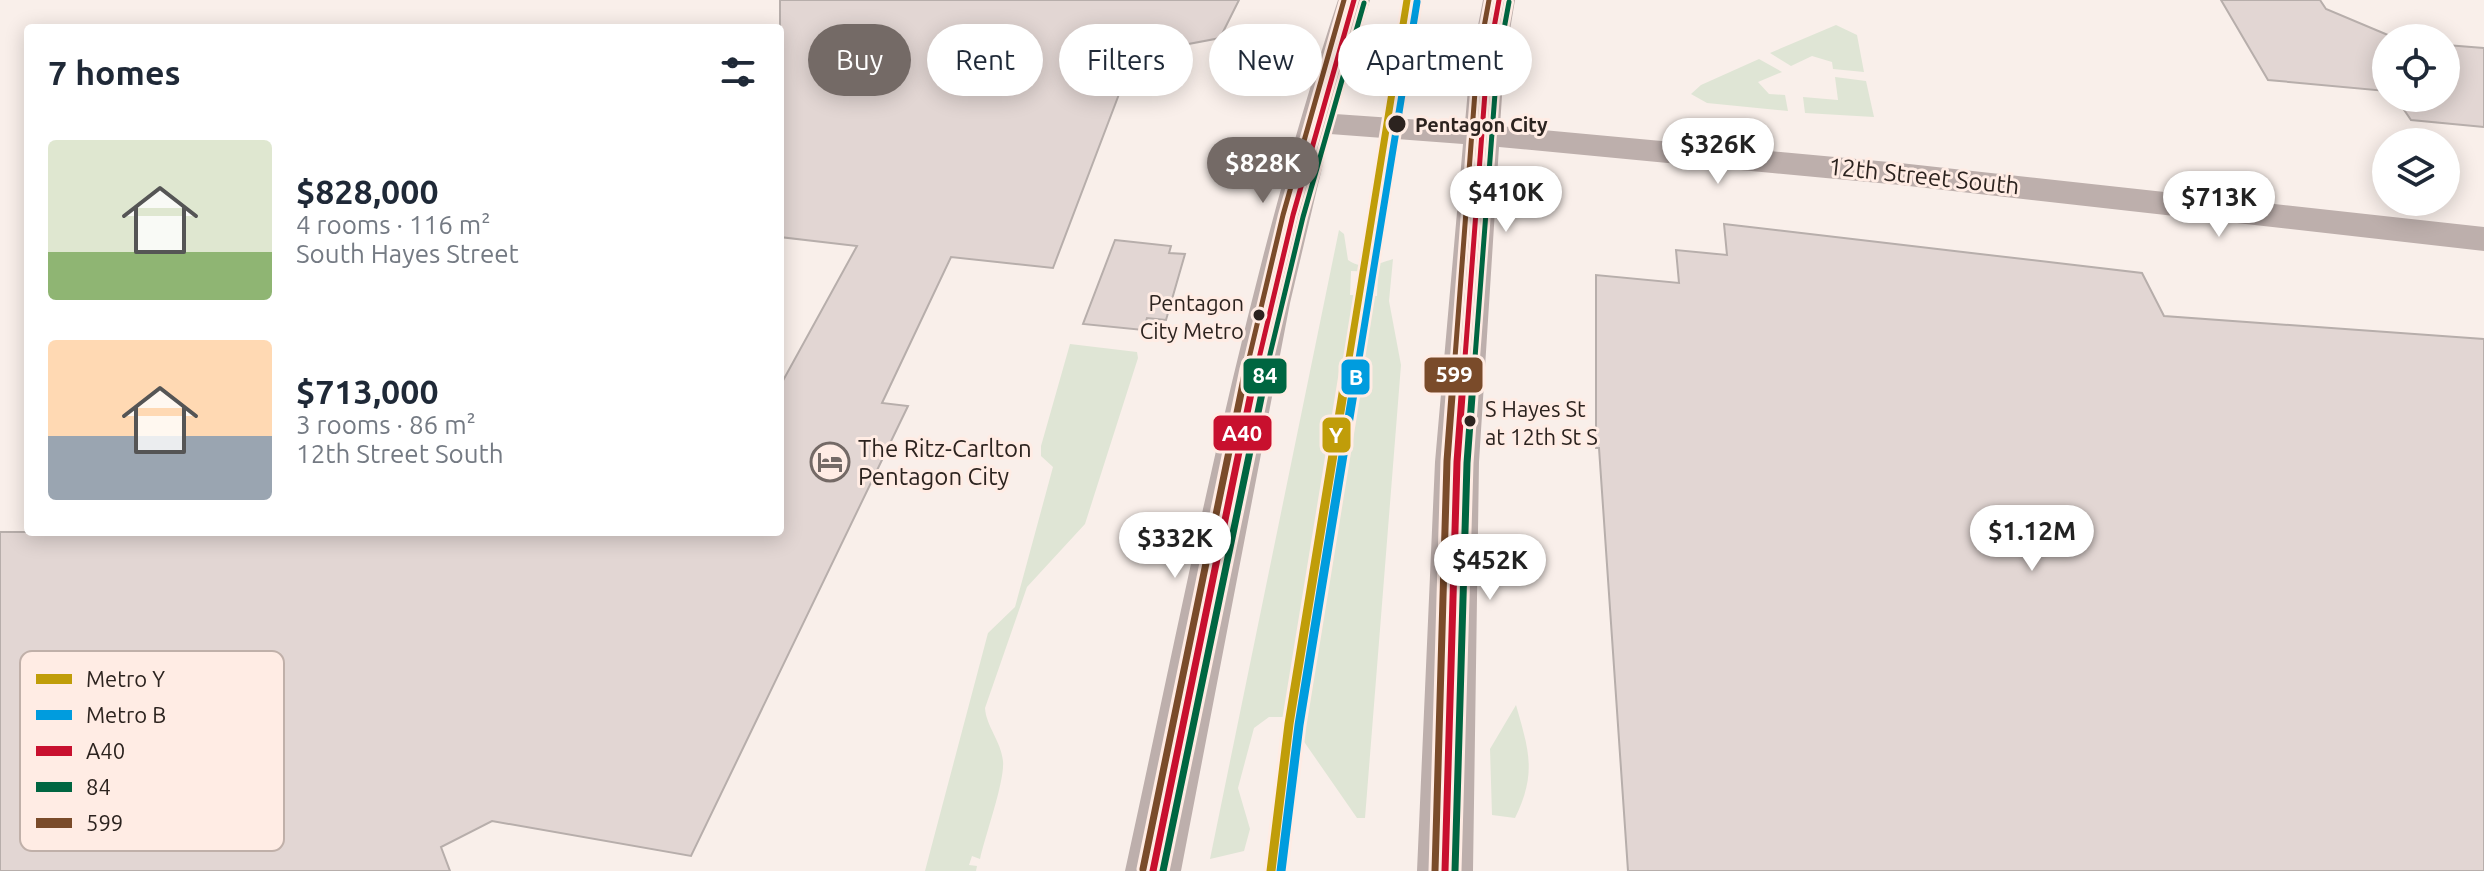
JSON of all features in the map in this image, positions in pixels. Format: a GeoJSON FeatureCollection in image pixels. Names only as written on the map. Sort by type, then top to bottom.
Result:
{"type":"FeatureCollection","features":[{"type":"Feature","properties":{"kind":"main road"},"geometry":{"type":"LineString","coordinates":[[1153,871],[1270,303],[1315,123],[1354,0]]}},
{"type":"Feature","properties":{"kind":"main road"},"geometry":{"type":"LineString","coordinates":[[1445,871],[1457,462],[1487,66],[1499,0]]}},
{"type":"Feature","properties":{"kind":"main road","name":"12th Street South"},"geometry":{"type":"LineString","coordinates":[[1315,123],[1481,134],[2056,189],[2484,239]]}},
{"type":"Feature","properties":{"kind":"green space"},"geometry":{"type":"Polygon","coordinates":[[[1836,25],[1857,35],[1864,72],[1833,69],[1832,62],[1812,56],[1791,66],[1770,53],[1836,25]]]}},
{"type":"Feature","properties":{"kind":"green space"},"geometry":{"type":"Polygon","coordinates":[[[1759,59],[1782,72],[1758,82],[1769,94],[1785,95],[1788,111],[1707,103],[1691,94],[1701,85],[1759,59]]]}},
{"type":"Feature","properties":{"kind":"green space"},"geometry":{"type":"Polygon","coordinates":[[[1835,77],[1866,81],[1874,117],[1805,113],[1803,97],[1838,100],[1835,77]]]}},
{"type":"Feature","properties":{"kind":"green space"},"geometry":{"type":"Polygon","coordinates":[[[1339,230],[1344,234],[1348,260],[1370,266],[1393,259],[1389,301],[1401,365],[1365,818],[1357,818],[1298,733],[1283,717],[1269,717],[1254,728],[1238,788],[1250,829],[1244,851],[1210,859],[1339,230]],[[1351,271],[1350,295],[1377,296],[1378,272],[1351,271]]]}},
{"type":"Feature","properties":{"kind":"green space"},"geometry":{"type":"Polygon","coordinates":[[[1070,344],[1137,352],[1138,358],[1085,524],[1027,587],[985,708],[1002,754],[1003,770],[980,859],[972,856],[969,865],[977,866],[976,871],[925,871],[988,633],[1015,607],[1053,467],[1041,456],[1041,446],[1070,344]]]}},
{"type":"Feature","properties":{"kind":"green space"},"geometry":{"type":"Polygon","coordinates":[[[1516,705],[1529,762],[1526,788],[1515,818],[1492,815],[1490,749],[1516,705]]]}},
{"type":"Feature","properties":{"kind":"building"},"geometry":{"type":"Polygon","coordinates":[[[780,0],[1239,0],[1227,24],[1209,24],[1209,40],[1193,43],[1193,24],[1059,24],[1059,96],[1118,96],[1053,268],[951,257],[882,403],[908,406],[691,856],[492,821],[441,847],[450,871],[0,871],[0,532],[24,532],[24,536],[784,536],[784,379],[857,246],[784,237],[784,24],[780,24],[780,0]]]}},
{"type":"Feature","properties":{"kind":"building"},"geometry":{"type":"Polygon","coordinates":[[[2221,0],[2320,0],[2326,9],[2372,28],[2372,90],[2268,80],[2221,0]]]}},
{"type":"Feature","properties":{"kind":"building"},"geometry":{"type":"Polygon","coordinates":[[[2460,46],[2484,48],[2484,127],[2411,120],[2406,112],[2460,112],[2460,46]]]}},
{"type":"Feature","properties":{"kind":"building"},"geometry":{"type":"Polygon","coordinates":[[[1724,224],[2142,273],[2164,316],[2484,339],[2484,871],[1628,871],[1599,448],[1596,448],[1596,275],[1679,283],[1676,250],[1727,255],[1724,224]]]}},
{"type":"Feature","properties":{"kind":"building"},"geometry":{"type":"Polygon","coordinates":[[[1115,240],[1171,246],[1169,253],[1185,254],[1166,320],[1147,318],[1143,330],[1083,324],[1115,240]]]}},
{"type":"Feature","properties":{"kind":"metro line","name":"Y"},"geometry":{"type":"LineString","coordinates":[[1271,871],[1289,724],[1407,0]]}},
{"type":"Feature","properties":{"kind":"metro line","name":"B"},"geometry":{"type":"LineString","coordinates":[[1281,871],[1299,725],[1417,2]]}},
{"type":"Feature","properties":{"kind":"transit line","name":"599"},"geometry":{"type":"LineString","coordinates":[[1143,869],[1209,541],[1257,323],[1312,107],[1344,0]]}},
{"type":"Feature","properties":{"kind":"transit line","name":"A40"},"geometry":{"type":"LineString","coordinates":[[1153,871],[1267,323],[1322,107],[1354,0]]}},
{"type":"Feature","properties":{"kind":"transit line","name":"599"},"geometry":{"type":"LineString","coordinates":[[1435,871],[1447,461],[1477,65],[1489,0]]}},
{"type":"Feature","properties":{"kind":"transit line","name":"A40"},"geometry":{"type":"LineString","coordinates":[[1445,871],[1457,462],[1487,66],[1499,0]]}},
{"type":"Feature","properties":{"kind":"transit line","name":"84"},"geometry":{"type":"LineString","coordinates":[[1455,871],[1467,463],[1497,67],[1509,2]]}},
{"type":"Feature","properties":{"kind":"transit line","name":"84"},"geometry":{"type":"LineString","coordinates":[[1163,871],[1229,543],[1277,325],[1303,217],[1364,3]]}},
{"type":"Feature","properties":{"kind":"place","name":"Pentagon City"},"geometry":{"type":"Point","coordinates":[1397,124]}},
{"type":"Feature","properties":{"kind":"place","name":"Pentagon City Metro"},"geometry":{"type":"Point","coordinates":[1259,315]}},
{"type":"Feature","properties":{"kind":"place","name":"S Hayes St at 12th St S"},"geometry":{"type":"Point","coordinates":[1470,421]}},
{"type":"Feature","properties":{"kind":"place","name":"The Ritz-Carlton Pentagon City"},"geometry":{"type":"Point","coordinates":[830,462]}}]}
